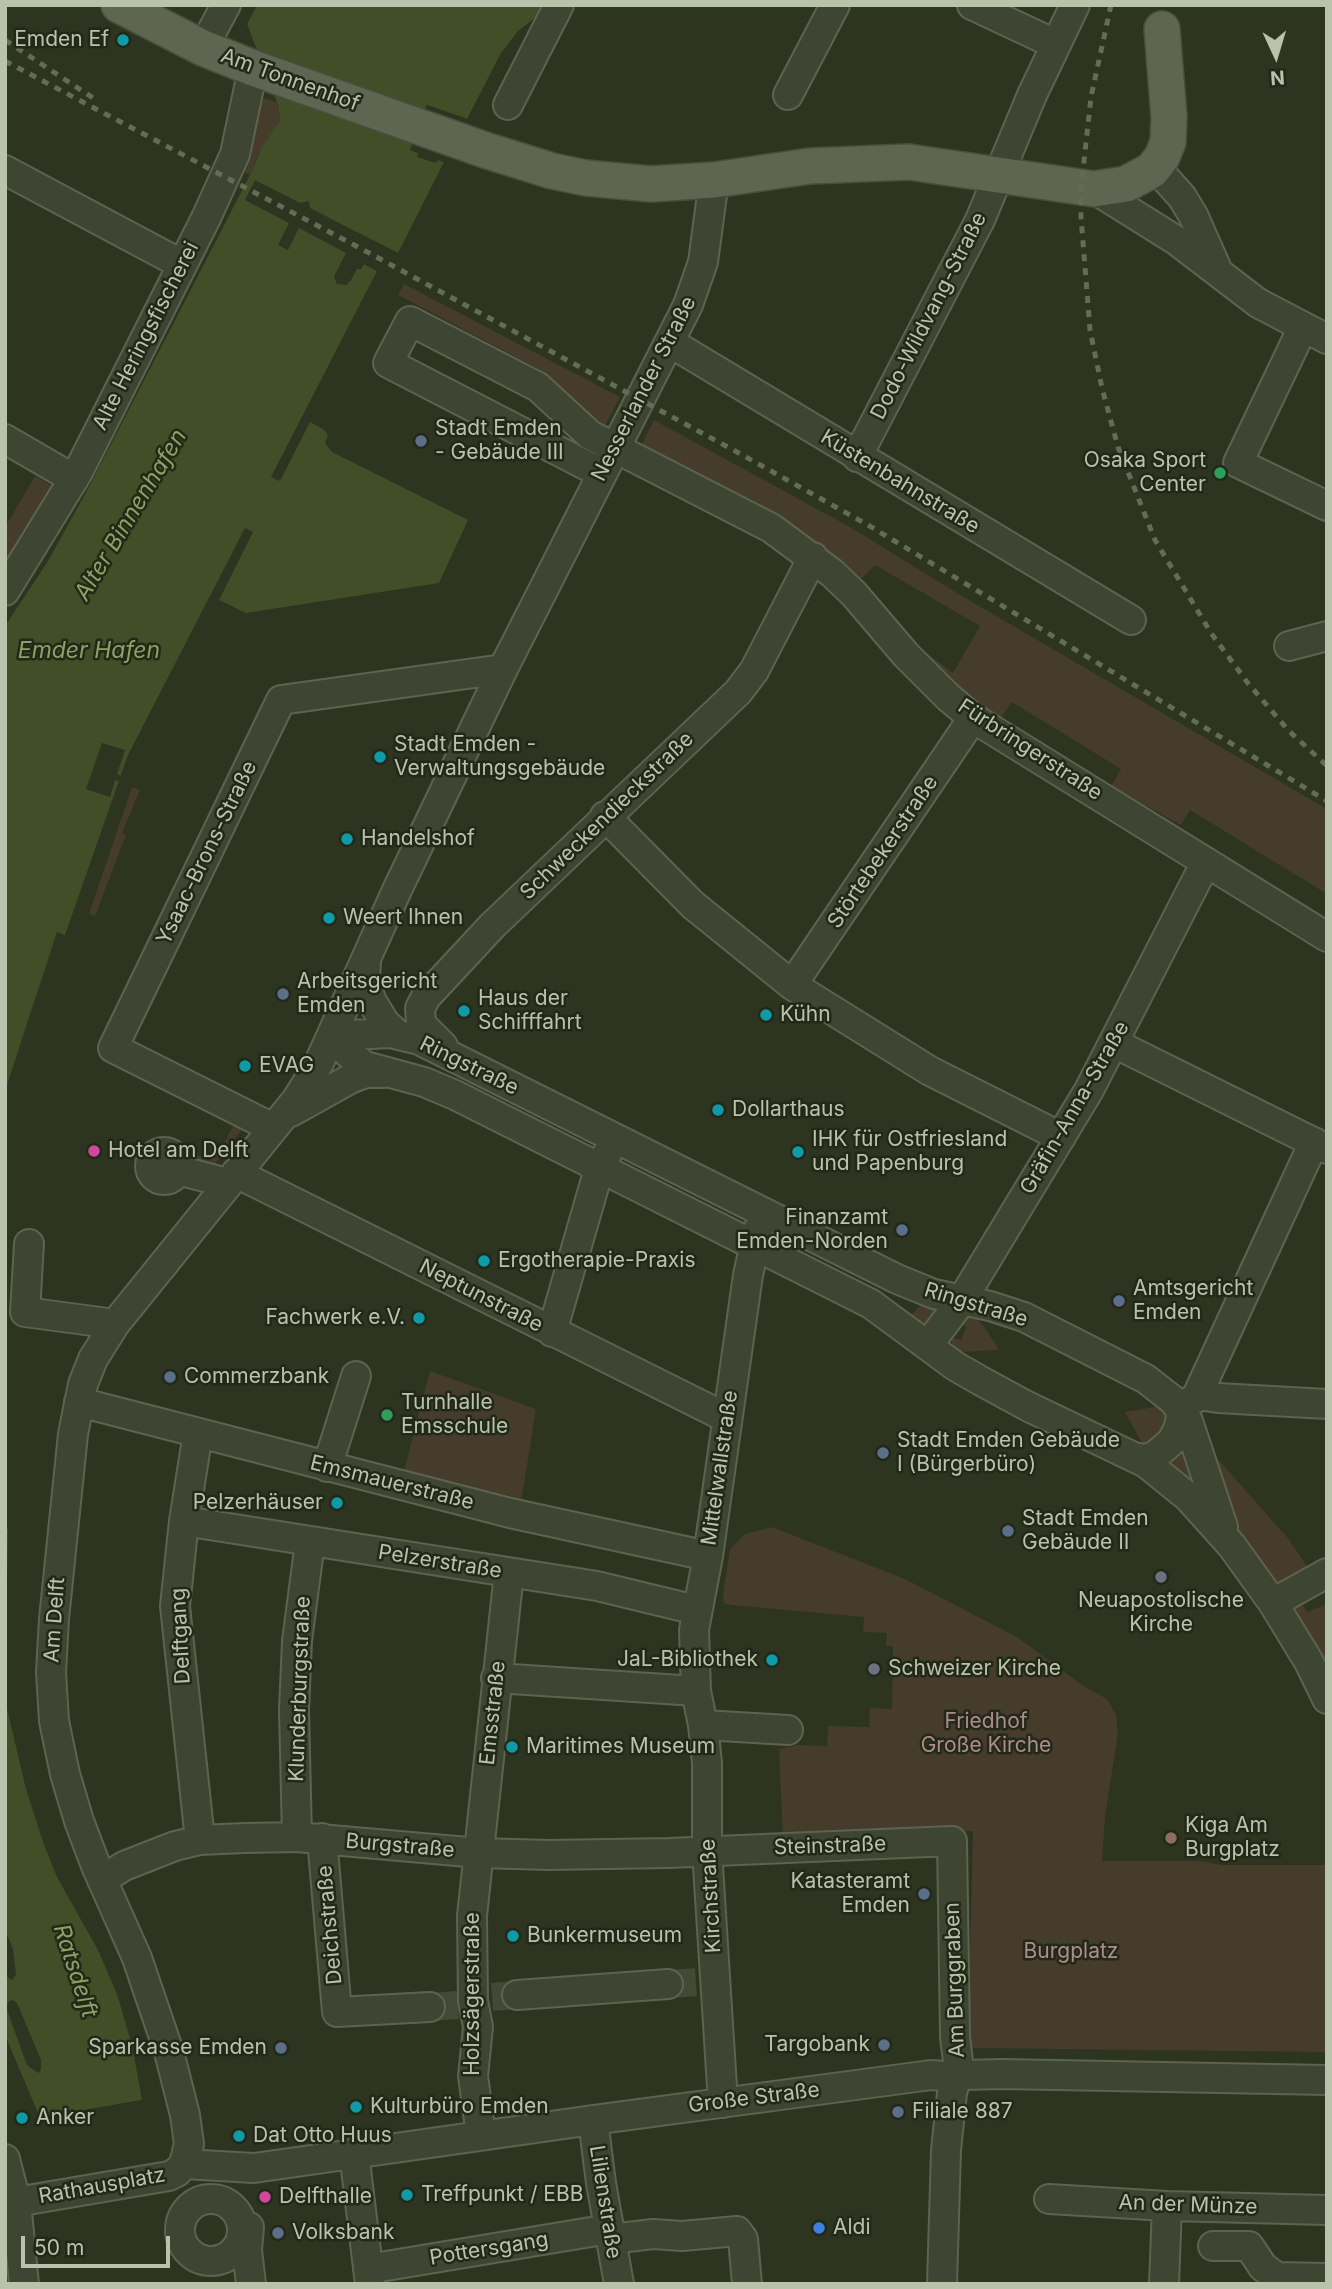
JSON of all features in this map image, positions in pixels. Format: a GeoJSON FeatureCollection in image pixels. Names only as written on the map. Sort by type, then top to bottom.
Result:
{"type":"FeatureCollection","features":[{"type":"Feature","properties":{"kind":"main road","name":"Am Tonnenhof"},"geometry":{"type":"LineString","coordinates":[[119,5],[204,48],[258,69],[465,144],[552,171],[586,178],[651,184],[714,180]]}},
{"type":"Feature","properties":{"kind":"main road"},"geometry":{"type":"LineString","coordinates":[[714,180],[810,166],[909,162],[1094,189],[1126,184],[1152,170],[1149,81],[1166,17]]}},
{"type":"Feature","properties":{"kind":"street"},"geometry":{"type":"LineString","coordinates":[[204,48],[226,5]]}},
{"type":"Feature","properties":{"kind":"street"},"geometry":{"type":"LineString","coordinates":[[508,105],[559,5]]}},
{"type":"Feature","properties":{"kind":"street"},"geometry":{"type":"LineString","coordinates":[[788,95],[835,5]]}},
{"type":"Feature","properties":{"kind":"street"},"geometry":{"type":"LineString","coordinates":[[972,5],[1055,44]]}},
{"type":"Feature","properties":{"kind":"street","name":"Dodo-Wildvang-Straße"},"geometry":{"type":"LineString","coordinates":[[857,457],[972,237],[1055,44],[1075,5]]}},
{"type":"Feature","properties":{"kind":"street","name":"Alte Heringsfischerei"},"geometry":{"type":"LineString","coordinates":[[5,591],[74,479],[206,218],[235,154],[258,69]]}},
{"type":"Feature","properties":{"kind":"street"},"geometry":{"type":"LineString","coordinates":[[5,170],[181,264]]}},
{"type":"Feature","properties":{"kind":"street"},"geometry":{"type":"LineString","coordinates":[[1152,170],[1160,209],[1177,240]]}},
{"type":"Feature","properties":{"kind":"street"},"geometry":{"type":"LineString","coordinates":[[1152,170],[1166,179],[1182,197],[1193,215],[1217,270]]}},
{"type":"Feature","properties":{"kind":"street","name":"Nesserlander Straße"},"geometry":{"type":"LineString","coordinates":[[332,1036],[503,669],[601,473],[671,343],[703,262],[714,180]]}},
{"type":"Feature","properties":{"kind":"street"},"geometry":{"type":"LineString","coordinates":[[1094,189],[1177,240],[1258,303],[1315,333],[1238,463],[1327,506]]}},
{"type":"Feature","properties":{"kind":"street","name":"Fürbringerstraße"},"geometry":{"type":"LineString","coordinates":[[601,473],[388,363],[410,321],[538,387],[584,431],[771,528],[813,557],[854,594],[906,655],[973,718],[1327,937]]}},
{"type":"Feature","properties":{"kind":"street","name":"Küstenbahnstraße"},"geometry":{"type":"LineString","coordinates":[[671,343],[1131,620]]}},
{"type":"Feature","properties":{"kind":"street"},"geometry":{"type":"LineString","coordinates":[[5,439],[74,479]]}},
{"type":"Feature","properties":{"kind":"street","name":"Schweckendieckstraße"},"geometry":{"type":"LineString","coordinates":[[457,1057],[421,1024],[419,1008],[426,996],[492,926],[737,692],[754,671],[813,557]]}},
{"type":"Feature","properties":{"kind":"street"},"geometry":{"type":"LineString","coordinates":[[1289,646],[1327,636]]}},
{"type":"Feature","properties":{"kind":"street","name":"Ysaac-Brons-Straße"},"geometry":{"type":"LineString","coordinates":[[276,1124],[113,1048],[281,700],[503,669]]}},
{"type":"Feature","properties":{"kind":"street","name":"Störtebekerstraße"},"geometry":{"type":"LineString","coordinates":[[792,985],[973,718]]}},
{"type":"Feature","properties":{"kind":"street"},"geometry":{"type":"LineString","coordinates":[[606,816],[693,905],[792,985],[930,1071],[1061,1137]]}},
{"type":"Feature","properties":{"kind":"street","name":"Gräfin-Anna-Straße"},"geometry":{"type":"LineString","coordinates":[[928,1345],[962,1300],[1061,1137],[1114,1043],[1206,862]]}},
{"type":"Feature","properties":{"kind":"street","name":"Ringstraße"},"geometry":{"type":"LineString","coordinates":[[369,952],[365,974],[369,993],[380,1017],[397,1034]]}},
{"type":"Feature","properties":{"kind":"street","name":"Ringstraße"},"geometry":{"type":"LineString","coordinates":[[332,1036],[376,1033],[397,1034],[419,1040],[912,1286],[1024,1317],[1188,1401],[1193,1433],[1213,1503],[1232,1546]]}},
{"type":"Feature","properties":{"kind":"street","name":"Ringstraße"},"geometry":{"type":"LineString","coordinates":[[332,1036],[354,1059],[383,1073]]}},
{"type":"Feature","properties":{"kind":"street","name":"Am Delft"},"geometry":{"type":"LineString","coordinates":[[181,2168],[188,2150],[188,2132],[169,2052],[137,1958],[79,1821],[57,1738],[52,1701],[54,1619],[73,1434],[79,1402],[93,1359],[115,1324],[308,1082],[332,1036]]}},
{"type":"Feature","properties":{"kind":"street"},"geometry":{"type":"LineString","coordinates":[[1114,1043],[1321,1145],[1207,1371],[1188,1401],[1172,1441],[1156,1455],[1146,1459],[1138,1458]]}},
{"type":"Feature","properties":{"kind":"street","name":"Ringstraße"},"geometry":{"type":"LineString","coordinates":[[276,1124],[350,1079],[366,1073],[383,1073],[424,1082],[455,1095],[871,1304],[955,1366],[1027,1406],[1138,1458],[1162,1474],[1188,1497],[1232,1546],[1273,1603],[1309,1662],[1327,1699]]}},
{"type":"Feature","properties":{"kind":"street"},"geometry":{"type":"LineString","coordinates":[[552,1332],[599,1169],[614,1139]]}},
{"type":"Feature","properties":{"kind":"street","name":"Neptunstraße"},"geometry":{"type":"LineString","coordinates":[[178,1170],[232,1178],[727,1418]]}},
{"type":"Feature","properties":{"kind":"street"},"geometry":{"type":"LineString","coordinates":[[753,1245],[766,1213]]}},
{"type":"Feature","properties":{"kind":"street"},"geometry":{"type":"LineString","coordinates":[[29,1244],[25,1312],[115,1324]]}},
{"type":"Feature","properties":{"kind":"street","name":"Mittelwallstraße"},"geometry":{"type":"LineString","coordinates":[[696,1691],[693,1651],[696,1610],[708,1556],[753,1245]]}},
{"type":"Feature","properties":{"kind":"street"},"geometry":{"type":"LineString","coordinates":[[327,1467],[356,1376]]}},
{"type":"Feature","properties":{"kind":"street"},"geometry":{"type":"LineString","coordinates":[[1188,1401],[1218,1398],[1327,1404]]}},
{"type":"Feature","properties":{"kind":"street","name":"Emsmauerstraße"},"geometry":{"type":"LineString","coordinates":[[79,1402],[510,1513],[708,1556]]}},
{"type":"Feature","properties":{"kind":"street","name":"Delftgang"},"geometry":{"type":"LineString","coordinates":[[198,1433],[184,1521],[175,1606],[200,1840]]}},
{"type":"Feature","properties":{"kind":"street","name":"Pelzerstraße"},"geometry":{"type":"LineString","coordinates":[[184,1521],[597,1586],[696,1610]]}},
{"type":"Feature","properties":{"kind":"street","name":"Klunderburgstraße"},"geometry":{"type":"LineString","coordinates":[[310,1542],[302,1596],[295,1682],[310,1837]]}},
{"type":"Feature","properties":{"kind":"street","name":"Emsstraße"},"geometry":{"type":"LineString","coordinates":[[479,1853],[509,1573]]}},
{"type":"Feature","properties":{"kind":"street"},"geometry":{"type":"LineString","coordinates":[[1273,1603],[1327,1573]]}},
{"type":"Feature","properties":{"kind":"street"},"geometry":{"type":"LineString","coordinates":[[496,1678],[696,1691]]}},
{"type":"Feature","properties":{"kind":"street","name":"Kirchstraße"},"geometry":{"type":"LineString","coordinates":[[696,1691],[707,1763],[707,1981],[719,2049],[723,2102]]}},
{"type":"Feature","properties":{"kind":"street"},"geometry":{"type":"LineString","coordinates":[[703,1725],[788,1730]]}},
{"type":"Feature","properties":{"kind":"street","name":"Burgstraße"},"geometry":{"type":"LineString","coordinates":[[102,1880],[148,1855],[200,1840],[310,1837],[479,1853],[616,1854],[708,1850]]}},
{"type":"Feature","properties":{"kind":"street","name":"Deichstraße"},"geometry":{"type":"LineString","coordinates":[[310,1837],[337,2012],[430,2007]]}},
{"type":"Feature","properties":{"kind":"street","name":"Steinstraße"},"geometry":{"type":"LineString","coordinates":[[708,1850],[952,1841]]}},
{"type":"Feature","properties":{"kind":"street","name":"Am Burggraben"},"geometry":{"type":"LineString","coordinates":[[942,2284],[946,2150],[952,2094],[955,2082],[960,2077],[955,2047],[952,1841]]}},
{"type":"Feature","properties":{"kind":"street","name":"Holzsägerstraße"},"geometry":{"type":"LineString","coordinates":[[479,1853],[472,1916],[485,1999],[473,2067],[481,2135]]}},
{"type":"Feature","properties":{"kind":"street"},"geometry":{"type":"LineString","coordinates":[[485,1999],[668,1984]]}},
{"type":"Feature","properties":{"kind":"street","name":"Große Straße"},"geometry":{"type":"LineString","coordinates":[[181,2168],[355,2164],[481,2135],[931,2075],[1327,2080]]}},
{"type":"Feature","properties":{"kind":"street","name":"Lilienstraße"},"geometry":{"type":"LineString","coordinates":[[593,2120],[619,2284]]}},
{"type":"Feature","properties":{"kind":"street"},"geometry":{"type":"LineString","coordinates":[[5,2159],[16,2202],[18,2262]]}},
{"type":"Feature","properties":{"kind":"street"},"geometry":{"type":"LineString","coordinates":[[355,2164],[369,2276]]}},
{"type":"Feature","properties":{"kind":"street"},"geometry":{"type":"LineString","coordinates":[[181,2168],[199,2209]]}},
{"type":"Feature","properties":{"kind":"street"},"geometry":{"type":"LineString","coordinates":[[181,2168],[234,2199],[244,2211],[249,2224],[247,2250],[251,2284]]}},
{"type":"Feature","properties":{"kind":"street","name":"Rathausplatz"},"geometry":{"type":"LineString","coordinates":[[16,2202],[164,2177],[181,2168]]}},
{"type":"Feature","properties":{"kind":"street","name":"An der Münze"},"geometry":{"type":"LineString","coordinates":[[1049,2199],[1167,2206],[1327,2210]]}},
{"type":"Feature","properties":{"kind":"street"},"geometry":{"type":"LineString","coordinates":[[1164,2284],[1167,2206]]}},
{"type":"Feature","properties":{"kind":"street","name":"Pottersgang"},"geometry":{"type":"LineString","coordinates":[[369,2276],[610,2234],[682,2236],[737,2231],[743,2239],[747,2284]]}},
{"type":"Feature","properties":{"kind":"street"},"geometry":{"type":"LineString","coordinates":[[1213,2246],[1249,2246],[1263,2267],[1277,2277],[1327,2278]]}},
{"type":"Feature","properties":{"kind":"green space"},"geometry":{"type":"Polygon","coordinates":[[[256,96],[277,102],[280,121],[258,155],[250,175],[237,169],[256,96]]]}},
{"type":"Feature","properties":{"kind":"green space"},"geometry":{"type":"Polygon","coordinates":[[[404,284],[620,397],[605,426],[571,401],[539,369],[398,295],[404,284]]]}},
{"type":"Feature","properties":{"kind":"green space"},"geometry":{"type":"Polygon","coordinates":[[[654,420],[850,527],[962,596],[1327,809],[1327,894],[1190,810],[1181,825],[1111,786],[1121,769],[1012,702],[1001,718],[965,694],[913,650],[870,602],[916,645],[953,673],[980,626],[875,565],[862,578],[856,578],[807,537],[640,448],[654,420]]]}},
{"type":"Feature","properties":{"kind":"green space"},"geometry":{"type":"Polygon","coordinates":[[[35,476],[53,486],[13,568],[5,577],[5,527],[35,476]]]}},
{"type":"Feature","properties":{"kind":"green space"},"geometry":{"type":"Polygon","coordinates":[[[132,787],[140,790],[122,833],[126,835],[95,916],[89,914],[132,787]]]}},
{"type":"Feature","properties":{"kind":"green space"},"geometry":{"type":"Polygon","coordinates":[[[237,1118],[247,1123],[211,1169],[184,1162],[182,1154],[170,1144],[171,1142],[210,1161],[217,1146],[222,1148],[237,1118]]]}},
{"type":"Feature","properties":{"kind":"green space"},"geometry":{"type":"Polygon","coordinates":[[[926,1299],[938,1304],[941,1313],[929,1331],[906,1321],[926,1299]]]}},
{"type":"Feature","properties":{"kind":"green space"},"geometry":{"type":"Polygon","coordinates":[[[970,1315],[975,1315],[997,1350],[961,1352],[952,1348],[952,1338],[961,1340],[966,1327],[959,1323],[970,1315]]]}},
{"type":"Feature","properties":{"kind":"green space"},"geometry":{"type":"Polygon","coordinates":[[[430,1371],[536,1409],[519,1514],[400,1486],[430,1371]]]}},
{"type":"Feature","properties":{"kind":"green space"},"geometry":{"type":"Polygon","coordinates":[[[1167,1405],[1168,1431],[1144,1447],[1125,1412],[1167,1405]]]}},
{"type":"Feature","properties":{"kind":"green space"},"geometry":{"type":"Polygon","coordinates":[[[1182,1432],[1209,1507],[1160,1460],[1182,1432]]]}},
{"type":"Feature","properties":{"kind":"green space"},"geometry":{"type":"Polygon","coordinates":[[[1208,1448],[1287,1537],[1312,1573],[1279,1589],[1229,1522],[1208,1448]]]}},
{"type":"Feature","properties":{"kind":"green space"},"geometry":{"type":"Polygon","coordinates":[[[772,1527],[905,1579],[1017,1637],[1085,1687],[1107,1699],[1116,1715],[1118,1733],[1105,1817],[1102,1861],[1327,1865],[1327,2052],[972,2048],[972,2044],[968,2045],[973,1831],[783,1841],[779,1749],[798,1745],[827,1746],[828,1726],[869,1727],[870,1708],[892,1709],[893,1646],[886,1646],[887,1633],[863,1632],[864,1617],[724,1603],[730,1549],[745,1534],[772,1527]]]}},
{"type":"Feature","properties":{"kind":"green space"},"geometry":{"type":"Polygon","coordinates":[[[1300,1601],[1307,1612],[1327,1604],[1327,1676],[1290,1607],[1300,1601]]]}},
{"type":"Feature","properties":{"kind":"water","name":"Emder Hafen"},"geometry":{"type":"Polygon","coordinates":[[[257,5],[547,5],[544,11],[518,31],[501,53],[467,119],[427,105],[411,150],[444,162],[398,253],[357,232],[335,275],[350,282],[357,268],[361,269],[364,264],[377,271],[271,477],[280,481],[310,422],[328,435],[325,443],[332,452],[468,520],[439,583],[246,613],[219,600],[253,532],[245,528],[128,755],[65,935],[57,932],[5,1091],[5,626],[48,561],[89,487],[262,147],[280,121],[278,105],[247,24],[257,5]]]}},
{"type":"Feature","properties":{"kind":"water"},"geometry":{"type":"Polygon","coordinates":[[[5,1528],[8,1529],[5,1694],[5,1528]]]}},
{"type":"Feature","properties":{"kind":"water","name":"Ratsdelft"},"geometry":{"type":"Polygon","coordinates":[[[5,1700],[26,1789],[43,1842],[57,1877],[98,1950],[117,1994],[132,2045],[142,2100],[40,2118],[5,2035],[5,1975],[12,1980],[16,1975],[13,1949],[5,1930],[5,1700]],[[13,2000],[8,2002],[6,2007],[27,2065],[38,2073],[41,2070],[41,2060],[17,2003],[13,2000]]]}},
{"type":"Feature","properties":{"kind":"pier"},"geometry":{"type":"Polygon","coordinates":[[[427,105],[470,120],[466,122],[429,109],[415,148],[446,159],[448,164],[417,157],[418,153],[410,150],[427,105]]]}},
{"type":"Feature","properties":{"kind":"pier"},"geometry":{"type":"Polygon","coordinates":[[[255,180],[300,203],[309,201],[310,208],[401,255],[397,257],[359,237],[340,273],[348,278],[355,266],[364,260],[379,268],[380,272],[364,264],[361,269],[357,269],[347,285],[337,284],[334,277],[346,253],[299,228],[288,250],[278,245],[289,223],[245,200],[255,180]]]}},
{"type":"Feature","properties":{"kind":"pier"},"geometry":{"type":"Polygon","coordinates":[[[102,743],[125,750],[117,774],[121,776],[119,781],[115,780],[110,797],[86,789],[102,743]]]}},
{"type":"Feature","properties":{"kind":"pier"},"geometry":{"type":"Polygon","coordinates":[[[142,2100],[143,2104],[41,2121],[40,2118],[142,2100]]]}},
{"type":"Feature","properties":{"kind":"tunnel"},"geometry":{"type":"LineString","coordinates":[[668,1984],[699,1982]]}},
{"type":"Feature","properties":{"kind":"tunnel"},"geometry":{"type":"LineString","coordinates":[[492,1997],[517,1995]]}},
{"type":"Feature","properties":{"kind":"tunnel"},"geometry":{"type":"LineString","coordinates":[[430,2007],[459,2005]]}},
{"type":"Feature","properties":{"kind":"railway"},"geometry":{"type":"LineString","coordinates":[[1111,5],[1091,97],[1081,188],[1081,217],[1090,330],[1118,447],[1155,540],[1211,633],[1247,682],[1288,730],[1327,766]]}},
{"type":"Feature","properties":{"kind":"railway"},"geometry":{"type":"LineString","coordinates":[[5,40],[93,98]]}},
{"type":"Feature","properties":{"kind":"railway"},"geometry":{"type":"LineString","coordinates":[[5,61],[358,247],[868,525],[1327,801]]}},
{"type":"Feature","properties":{"kind":"place","name":"Emden Ef"},"geometry":{"type":"Point","coordinates":[123,40]}},
{"type":"Feature","properties":{"kind":"place","name":"Stadt Emden - Gebäude III"},"geometry":{"type":"Point","coordinates":[421,441]}},
{"type":"Feature","properties":{"kind":"place","name":"Osaka Sport Center"},"geometry":{"type":"Point","coordinates":[1220,473]}},
{"type":"Feature","properties":{"kind":"place","name":"Stadt Emden - Verwaltungsgebäude"},"geometry":{"type":"Point","coordinates":[380,757]}},
{"type":"Feature","properties":{"kind":"place","name":"Handelshof"},"geometry":{"type":"Point","coordinates":[347,839]}},
{"type":"Feature","properties":{"kind":"place","name":"Weert Ihnen"},"geometry":{"type":"Point","coordinates":[329,918]}},
{"type":"Feature","properties":{"kind":"place","name":"Arbeitsgericht Emden"},"geometry":{"type":"Point","coordinates":[283,994]}},
{"type":"Feature","properties":{"kind":"place","name":"Haus der Schifffahrt"},"geometry":{"type":"Point","coordinates":[464,1011]}},
{"type":"Feature","properties":{"kind":"place","name":"Kühn"},"geometry":{"type":"Point","coordinates":[766,1015]}},
{"type":"Feature","properties":{"kind":"place","name":"EVAG"},"geometry":{"type":"Point","coordinates":[245,1066]}},
{"type":"Feature","properties":{"kind":"place","name":"Dollarthaus"},"geometry":{"type":"Point","coordinates":[718,1110]}},
{"type":"Feature","properties":{"kind":"place","name":"Hotel am Delft"},"geometry":{"type":"Point","coordinates":[94,1151]}},
{"type":"Feature","properties":{"kind":"place","name":"IHK für Ostfriesland und Papenburg"},"geometry":{"type":"Point","coordinates":[798,1152]}},
{"type":"Feature","properties":{"kind":"place","name":"Finanzamt Emden-Norden"},"geometry":{"type":"Point","coordinates":[902,1230]}},
{"type":"Feature","properties":{"kind":"place","name":"Ergotherapie-Praxis"},"geometry":{"type":"Point","coordinates":[484,1261]}},
{"type":"Feature","properties":{"kind":"place","name":"Amtsgericht Emden"},"geometry":{"type":"Point","coordinates":[1119,1301]}},
{"type":"Feature","properties":{"kind":"place","name":"Fachwerk e.V."},"geometry":{"type":"Point","coordinates":[419,1318]}},
{"type":"Feature","properties":{"kind":"place","name":"Commerzbank"},"geometry":{"type":"Point","coordinates":[170,1377]}},
{"type":"Feature","properties":{"kind":"place","name":"Turnhalle Emsschule"},"geometry":{"type":"Point","coordinates":[387,1415]}},
{"type":"Feature","properties":{"kind":"place","name":"Stadt Emden Gebäude I (Bürgerbüro)"},"geometry":{"type":"Point","coordinates":[883,1453]}},
{"type":"Feature","properties":{"kind":"place","name":"Pelzerhäuser"},"geometry":{"type":"Point","coordinates":[337,1503]}},
{"type":"Feature","properties":{"kind":"place","name":"Stadt Emden Gebäude II"},"geometry":{"type":"Point","coordinates":[1008,1531]}},
{"type":"Feature","properties":{"kind":"place","name":"Neuapostolische Kirche"},"geometry":{"type":"Point","coordinates":[1161,1577]}},
{"type":"Feature","properties":{"kind":"place","name":"JaL-Bibliothek"},"geometry":{"type":"Point","coordinates":[772,1660]}},
{"type":"Feature","properties":{"kind":"place","name":"Schweizer Kirche"},"geometry":{"type":"Point","coordinates":[874,1669]}},
{"type":"Feature","properties":{"kind":"place","name":"Maritimes Museum"},"geometry":{"type":"Point","coordinates":[512,1747]}},
{"type":"Feature","properties":{"kind":"place","name":"Kiga Am Burgplatz"},"geometry":{"type":"Point","coordinates":[1171,1838]}},
{"type":"Feature","properties":{"kind":"place","name":"Katasteramt Emden"},"geometry":{"type":"Point","coordinates":[924,1894]}},
{"type":"Feature","properties":{"kind":"place","name":"Bunkermuseum"},"geometry":{"type":"Point","coordinates":[513,1936]}},
{"type":"Feature","properties":{"kind":"place","name":"Targobank"},"geometry":{"type":"Point","coordinates":[884,2045]}},
{"type":"Feature","properties":{"kind":"place","name":"Sparkasse Emden"},"geometry":{"type":"Point","coordinates":[281,2048]}},
{"type":"Feature","properties":{"kind":"place","name":"Kulturbüro Emden"},"geometry":{"type":"Point","coordinates":[356,2107]}},
{"type":"Feature","properties":{"kind":"place","name":"Filiale 887"},"geometry":{"type":"Point","coordinates":[898,2112]}},
{"type":"Feature","properties":{"kind":"place","name":"Anker"},"geometry":{"type":"Point","coordinates":[22,2118]}},
{"type":"Feature","properties":{"kind":"place","name":"Dat Otto Huus"},"geometry":{"type":"Point","coordinates":[239,2136]}},
{"type":"Feature","properties":{"kind":"place","name":"Treffpunkt / EBB"},"geometry":{"type":"Point","coordinates":[407,2195]}},
{"type":"Feature","properties":{"kind":"place","name":"Delfthalle"},"geometry":{"type":"Point","coordinates":[265,2197]}},
{"type":"Feature","properties":{"kind":"place","name":"Aldi"},"geometry":{"type":"Point","coordinates":[819,2228]}},
{"type":"Feature","properties":{"kind":"place","name":"Volksbank"},"geometry":{"type":"Point","coordinates":[278,2233]}},
{"type":"Feature","properties":{"kind":"water label","name":"Alter Binnenhafen"},"geometry":{"type":"Point","coordinates":[131,515]}},
{"type":"Feature","properties":{"kind":"park label","name":"Friedhof Große Kirche"},"geometry":{"type":"Point","coordinates":[986,1734]}},
{"type":"Feature","properties":{"kind":"park label","name":"Burgplatz"},"geometry":{"type":"Point","coordinates":[1071,1952]}}]}
